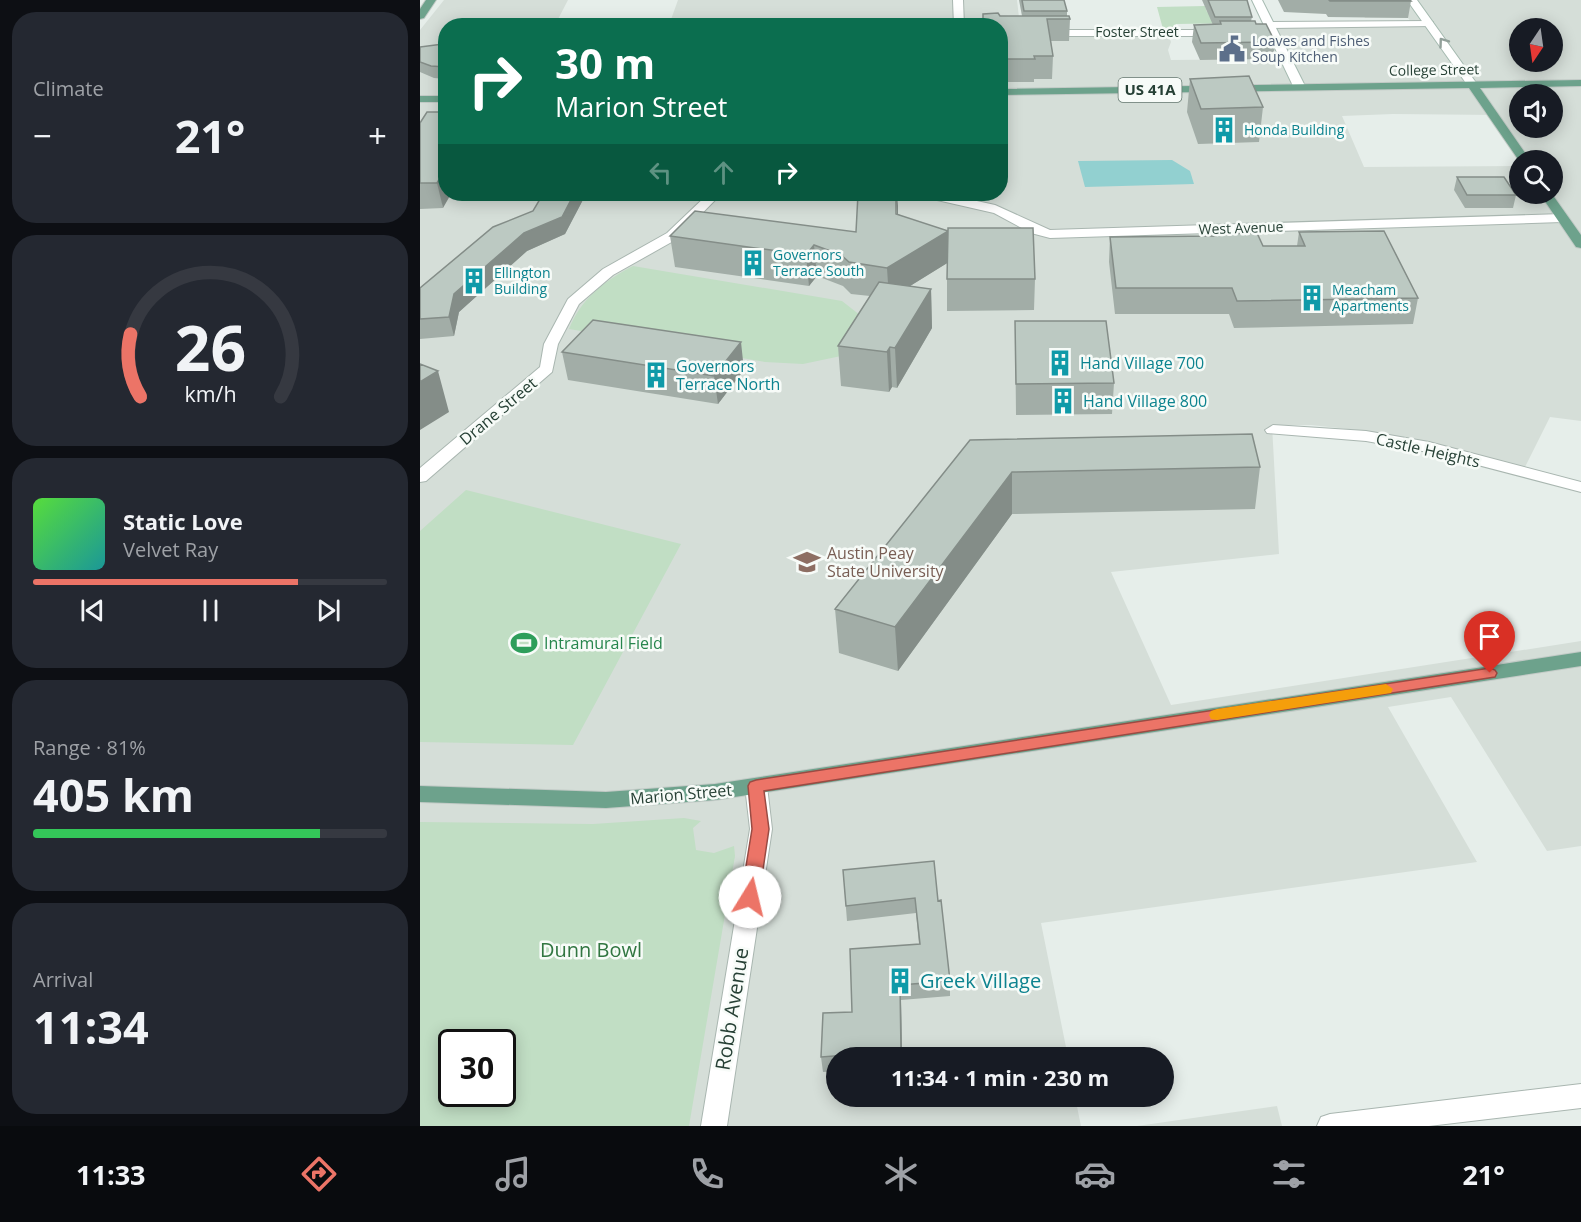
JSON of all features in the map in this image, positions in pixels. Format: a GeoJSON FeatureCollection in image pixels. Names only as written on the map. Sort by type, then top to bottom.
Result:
{"type":"FeatureCollection","features":[{"type":"Feature","properties":{"kind":"main road"},"geometry":{"type":"LineString","coordinates":[[420,16],[431,0]]}},
{"type":"Feature","properties":{"kind":"main road","name":"College Street"},"geometry":{"type":"LineString","coordinates":[[1008,92],[1581,83]]}},
{"type":"Feature","properties":{"kind":"main road"},"geometry":{"type":"LineString","coordinates":[[1472,84],[1517,150]]}},
{"type":"Feature","properties":{"kind":"main road"},"geometry":{"type":"LineString","coordinates":[[420,99],[438,99]]}},
{"type":"Feature","properties":{"kind":"main road"},"geometry":{"type":"LineString","coordinates":[[1554,204],[1571,224],[1581,244]]}},
{"type":"Feature","properties":{"kind":"main road","name":"Marion Street"},"geometry":{"type":"LineString","coordinates":[[420,794],[606,801],[715,792],[1581,659]]}},
{"type":"Feature","properties":{"kind":"street"},"geometry":{"type":"LineString","coordinates":[[958,0],[959,18]]}},
{"type":"Feature","properties":{"kind":"street"},"geometry":{"type":"LineString","coordinates":[[1257,0],[1269,30],[1300,88]]}},
{"type":"Feature","properties":{"kind":"street"},"geometry":{"type":"LineString","coordinates":[[1412,0],[1472,84]]}},
{"type":"Feature","properties":{"kind":"street"},"geometry":{"type":"LineString","coordinates":[[1269,30],[1430,24]]}},
{"type":"Feature","properties":{"kind":"street","name":"Foster Street"},"geometry":{"type":"LineString","coordinates":[[1008,33],[1231,33]]}},
{"type":"Feature","properties":{"kind":"street","name":"Drane Street"},"geometry":{"type":"LineString","coordinates":[[420,477],[548,369],[550,344],[573,302],[608,272],[672,236],[708,201]]}},
{"type":"Feature","properties":{"kind":"street","name":"West Avenue"},"geometry":{"type":"LineString","coordinates":[[966,201],[993,208],[1008,214],[1035,231],[1050,234],[1571,224]]}},
{"type":"Feature","properties":{"kind":"street","name":"Castle Heights"},"geometry":{"type":"LineString","coordinates":[[1273,430],[1366,436],[1418,446],[1581,487]]}},
{"type":"Feature","properties":{"kind":"street","name":"Robb Avenue"},"geometry":{"type":"LineString","coordinates":[[714,1126],[761,829],[756,786]]}},
{"type":"Feature","properties":{"kind":"street"},"geometry":{"type":"LineString","coordinates":[[1330,1126],[1581,1096]]}},
{"type":"Feature","properties":{"kind":"shaded area","name":"Austin Peay State University"},"geometry":{"type":"Polygon","coordinates":[[[444,0],[568,0],[559,18],[438,18],[438,201],[1008,201],[1008,18],[672,18],[678,0],[1017,0],[1021,35],[1168,34],[1171,42],[1168,50],[1171,60],[1276,59],[1263,27],[1414,25],[1408,18],[1365,18],[1354,0],[1581,0],[1581,421],[1550,417],[1525,467],[1427,442],[1366,431],[1311,425],[1272,425],[1279,554],[1111,572],[1171,705],[1581,641],[1581,846],[1547,851],[1451,697],[1388,707],[1477,862],[1041,923],[1066,1047],[826,1047],[826,1107],[1077,1107],[1081,1126],[420,1126],[420,30],[444,0]],[[1509,84],[1509,132],[1497,115],[1342,116],[1364,167],[1509,166],[1509,204],[1563,204],[1563,150],[1522,150],[1513,138],[1563,138],[1563,84],[1509,84]]]}},
{"type":"Feature","properties":{"kind":"shaded area"},"geometry":{"type":"Polygon","coordinates":[[[1277,1106],[1282,1126],[1137,1126],[1277,1106]]]}},
{"type":"Feature","properties":{"kind":"green space"},"geometry":{"type":"Polygon","coordinates":[[[1205,6],[1207,12],[1247,23],[1176,24],[1176,28],[1163,29],[1157,7],[1205,6]]]}},
{"type":"Feature","properties":{"kind":"green space"},"geometry":{"type":"Polygon","coordinates":[[[633,266],[842,301],[865,319],[841,356],[803,364],[765,362],[569,329],[580,309],[595,292],[612,278],[633,266]]]}},
{"type":"Feature","properties":{"kind":"green space","name":"Intramural Field"},"geometry":{"type":"Polygon","coordinates":[[[466,490],[681,544],[573,745],[420,742],[420,531],[466,490]]]}},
{"type":"Feature","properties":{"kind":"green space","name":"Dunn Bowl"},"geometry":{"type":"Polygon","coordinates":[[[684,818],[701,821],[693,828],[696,850],[714,853],[734,846],[735,856],[689,1126],[420,1126],[420,822],[593,824],[684,818]]]}},
{"type":"Feature","properties":{"kind":"water"},"geometry":{"type":"Polygon","coordinates":[[[1172,160],[1190,171],[1194,184],[1085,187],[1078,161],[1172,160]]]}},
{"type":"Feature","properties":{"kind":"building"},"geometry":{"type":"Polygon","coordinates":[[[1022,0],[1064,0],[1067,11],[1024,11],[1022,0]]]}},
{"type":"Feature","properties":{"kind":"building"},"geometry":{"type":"Polygon","coordinates":[[[1208,0],[1247,0],[1252,17],[1215,17],[1208,0]]]}},
{"type":"Feature","properties":{"kind":"building"},"geometry":{"type":"Polygon","coordinates":[[[1410,0],[1411,1],[1330,1],[1410,0]]]}},
{"type":"Feature","properties":{"kind":"building"},"geometry":{"type":"Polygon","coordinates":[[[983,14],[1069,16],[1070,19],[1047,19],[1053,56],[1008,59],[1008,18],[983,18],[983,14]]]}},
{"type":"Feature","properties":{"kind":"building"},"geometry":{"type":"Polygon","coordinates":[[[1220,21],[1255,21],[1256,24],[1266,24],[1275,42],[1201,43],[1194,25],[1221,24],[1220,21]]]}},
{"type":"Feature","properties":{"kind":"building"},"geometry":{"type":"Polygon","coordinates":[[[438,45],[438,66],[420,62],[420,47],[438,45]]]}},
{"type":"Feature","properties":{"kind":"building"},"geometry":{"type":"Polygon","coordinates":[[[1249,76],[1263,107],[1201,109],[1190,79],[1249,76]]]}},
{"type":"Feature","properties":{"kind":"building"},"geometry":{"type":"Polygon","coordinates":[[[427,112],[438,112],[437,183],[420,183],[420,123],[427,112]]]}},
{"type":"Feature","properties":{"kind":"building"},"geometry":{"type":"Polygon","coordinates":[[[1457,177],[1504,177],[1509,184],[1509,195],[1467,195],[1457,177]]]}},
{"type":"Feature","properties":{"kind":"building"},"geometry":{"type":"Polygon","coordinates":[[[539,201],[570,201],[562,217],[524,233],[454,294],[449,317],[420,319],[420,288],[493,227],[533,211],[539,201]]]}},
{"type":"Feature","properties":{"kind":"building"},"geometry":{"type":"Polygon","coordinates":[[[858,201],[896,201],[896,214],[948,231],[887,268],[849,262],[841,255],[814,245],[806,255],[670,236],[695,211],[856,232],[858,201]]]}},
{"type":"Feature","properties":{"kind":"building"},"geometry":{"type":"Polygon","coordinates":[[[948,228],[1033,228],[1035,279],[947,279],[948,228]]]}},
{"type":"Feature","properties":{"kind":"building"},"geometry":{"type":"Polygon","coordinates":[[[1384,231],[1418,298],[1237,301],[1232,288],[1116,288],[1110,237],[1216,236],[1215,234],[1257,233],[1263,246],[1305,246],[1299,232],[1384,231]]]}},
{"type":"Feature","properties":{"kind":"building"},"geometry":{"type":"Polygon","coordinates":[[[879,282],[931,289],[895,348],[890,347],[887,352],[838,346],[879,282]]]}},
{"type":"Feature","properties":{"kind":"building"},"geometry":{"type":"Polygon","coordinates":[[[593,320],[741,342],[714,376],[562,352],[593,320]]]}},
{"type":"Feature","properties":{"kind":"building"},"geometry":{"type":"Polygon","coordinates":[[[1015,321],[1106,321],[1114,383],[1016,384],[1015,321]]]}},
{"type":"Feature","properties":{"kind":"building"},"geometry":{"type":"Polygon","coordinates":[[[420,364],[438,371],[420,382],[420,364]]]}},
{"type":"Feature","properties":{"kind":"building"},"geometry":{"type":"Polygon","coordinates":[[[1252,434],[1260,467],[1012,472],[895,627],[835,609],[970,440],[1252,434]]]}},
{"type":"Feature","properties":{"kind":"building"},"geometry":{"type":"Polygon","coordinates":[[[934,861],[950,981],[900,985],[901,1047],[826,1047],[826,1057],[821,1057],[823,1013],[852,1012],[850,949],[920,944],[915,898],[846,906],[843,870],[934,861]]]}},
{"type":"Feature","properties":{"kind":"slow traffic"},"geometry":{"type":"LineString","coordinates":[[1217,715],[1386,689]]}},
{"type":"Feature","properties":{"kind":"place","name":"Loaves and Fishes Soup Kitchen"},"geometry":{"type":"Point","coordinates":[1232,49]}},
{"type":"Feature","properties":{"kind":"place","name":"Honda Building"},"geometry":{"type":"Point","coordinates":[1224,130]}},
{"type":"Feature","properties":{"kind":"place","name":"Governors Terrace South"},"geometry":{"type":"Point","coordinates":[753,263]}},
{"type":"Feature","properties":{"kind":"place","name":"Ellington Building"},"geometry":{"type":"Point","coordinates":[474,281]}},
{"type":"Feature","properties":{"kind":"place","name":"Meacham Apartments"},"geometry":{"type":"Point","coordinates":[1312,298]}},
{"type":"Feature","properties":{"kind":"place","name":"Hand Village 700"},"geometry":{"type":"Point","coordinates":[1060,363]}},
{"type":"Feature","properties":{"kind":"place","name":"Governors Terrace North"},"geometry":{"type":"Point","coordinates":[656,375]}},
{"type":"Feature","properties":{"kind":"place","name":"Hand Village 800"},"geometry":{"type":"Point","coordinates":[1063,401]}},
{"type":"Feature","properties":{"kind":"place","name":"Austin Peay State University"},"geometry":{"type":"Point","coordinates":[807,562]}},
{"type":"Feature","properties":{"kind":"place","name":"Intramural Field"},"geometry":{"type":"Point","coordinates":[524,643]}},
{"type":"Feature","properties":{"kind":"place","name":"Greek Village"},"geometry":{"type":"Point","coordinates":[900,981]}},
{"type":"Feature","properties":{"kind":"route"},"geometry":{"type":"LineString","coordinates":[[750,897],[761,829],[756,786],[1490,673]]}}]}
